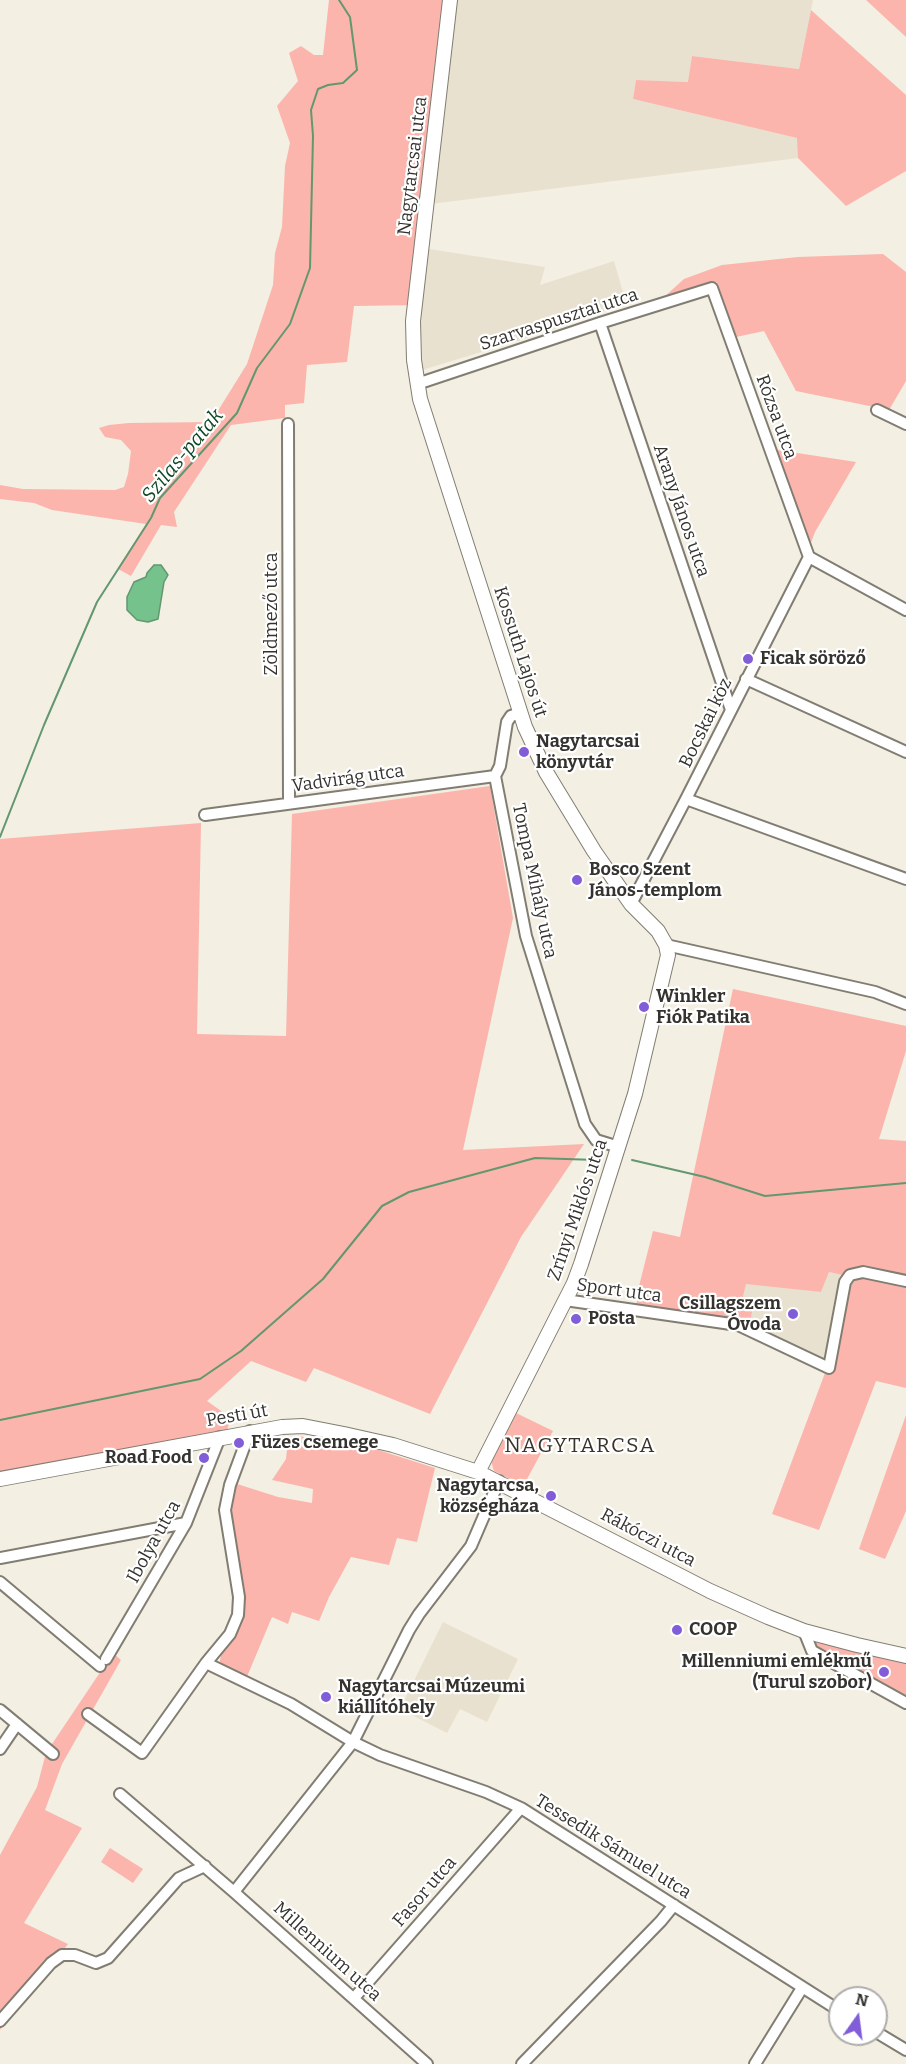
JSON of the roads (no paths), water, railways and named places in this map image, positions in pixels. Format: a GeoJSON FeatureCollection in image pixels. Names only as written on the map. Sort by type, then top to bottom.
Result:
{"type":"FeatureCollection","features":[{"type":"Feature","properties":{"kind":"main road","name":"Nagytarcsai utca"},"geometry":{"type":"LineString","coordinates":[[412,337],[450,0]]}},
{"type":"Feature","properties":{"kind":"main road","name":"Kossuth Lajos út"},"geometry":{"type":"LineString","coordinates":[[412,337],[417,384],[520,713],[546,772],[594,851],[631,904],[658,931],[666,945]]}},
{"type":"Feature","properties":{"kind":"main road","name":"Zrínyi Miklós utca"},"geometry":{"type":"LineString","coordinates":[[478,1472],[581,1264],[635,1094],[668,956],[666,945]]}},
{"type":"Feature","properties":{"kind":"main road","name":"Pesti út"},"geometry":{"type":"LineString","coordinates":[[0,1479],[250,1431],[303,1426],[393,1445],[478,1472]]}},
{"type":"Feature","properties":{"kind":"main road","name":"Rákóczi utca"},"geometry":{"type":"LineString","coordinates":[[478,1472],[711,1592],[768,1617],[857,1645],[906,1656]]}},
{"type":"Feature","properties":{"kind":"street","name":"Szarvaspusztai utca"},"geometry":{"type":"LineString","coordinates":[[417,384],[712,288]]}},
{"type":"Feature","properties":{"kind":"street","name":"Rózsa utca"},"geometry":{"type":"LineString","coordinates":[[712,288],[809,557]]}},
{"type":"Feature","properties":{"kind":"street","name":"Arany János utca"},"geometry":{"type":"LineString","coordinates":[[600,323],[731,710]]}},
{"type":"Feature","properties":{"kind":"street"},"geometry":{"type":"LineString","coordinates":[[877,410],[906,424]]}},
{"type":"Feature","properties":{"kind":"street","name":"Zöldmező utca"},"geometry":{"type":"LineString","coordinates":[[288,424],[289,803]]}},
{"type":"Feature","properties":{"kind":"street"},"geometry":{"type":"LineString","coordinates":[[809,557],[906,610]]}},
{"type":"Feature","properties":{"kind":"street","name":"Bocskai köz"},"geometry":{"type":"LineString","coordinates":[[631,904],[687,799],[809,557]]}},
{"type":"Feature","properties":{"kind":"street"},"geometry":{"type":"LineString","coordinates":[[746,679],[906,752]]}},
{"type":"Feature","properties":{"kind":"street","name":"Tompa Mihály utca"},"geometry":{"type":"LineString","coordinates":[[520,713],[511,716],[507,722],[500,766],[495,776],[526,936],[585,1124],[596,1140],[618,1149]]}},
{"type":"Feature","properties":{"kind":"street","name":"Vadvirág utca"},"geometry":{"type":"LineString","coordinates":[[205,815],[495,776]]}},
{"type":"Feature","properties":{"kind":"street"},"geometry":{"type":"LineString","coordinates":[[687,799],[906,879]]}},
{"type":"Feature","properties":{"kind":"street"},"geometry":{"type":"LineString","coordinates":[[666,945],[874,992],[906,1004]]}},
{"type":"Feature","properties":{"kind":"street","name":"Sport utca"},"geometry":{"type":"LineString","coordinates":[[565,1300],[738,1325],[829,1368],[845,1282],[850,1275],[863,1272],[906,1281]]}},
{"type":"Feature","properties":{"kind":"street"},"geometry":{"type":"LineString","coordinates":[[88,1714],[142,1753],[206,1663],[230,1634],[238,1615],[240,1597],[225,1510],[230,1485],[250,1431]]}},
{"type":"Feature","properties":{"kind":"street","name":"Ibolya utca"},"geometry":{"type":"LineString","coordinates":[[0,1582],[103,1662],[186,1523],[220,1437]]}},
{"type":"Feature","properties":{"kind":"street"},"geometry":{"type":"LineString","coordinates":[[234,1892],[353,1742],[409,1630],[471,1546],[499,1481]]}},
{"type":"Feature","properties":{"kind":"street"},"geometry":{"type":"LineString","coordinates":[[0,1558],[186,1523]]}},
{"type":"Feature","properties":{"kind":"street"},"geometry":{"type":"LineString","coordinates":[[804,1630],[812,1651],[906,1703]]}},
{"type":"Feature","properties":{"kind":"street","name":"Tessedik Sámuel utca"},"geometry":{"type":"LineString","coordinates":[[206,1663],[291,1704],[353,1742],[380,1755],[486,1792],[521,1808],[828,2004]]}},
{"type":"Feature","properties":{"kind":"street"},"geometry":{"type":"LineString","coordinates":[[0,1710],[53,1754]]}},
{"type":"Feature","properties":{"kind":"street"},"geometry":{"type":"LineString","coordinates":[[0,1749],[17,1724]]}},
{"type":"Feature","properties":{"kind":"street","name":"Millennium utca"},"geometry":{"type":"LineString","coordinates":[[120,1794],[205,1866],[427,2064]]}},
{"type":"Feature","properties":{"kind":"street","name":"Fasor utca"},"geometry":{"type":"LineString","coordinates":[[354,1998],[521,1808]]}},
{"type":"Feature","properties":{"kind":"street"},"geometry":{"type":"LineString","coordinates":[[0,2021],[51,1963],[62,1955],[75,1954],[96,1963],[108,1958],[179,1878],[205,1866]]}},
{"type":"Feature","properties":{"kind":"street"},"geometry":{"type":"LineString","coordinates":[[522,2064],[674,1905]]}},
{"type":"Feature","properties":{"kind":"street"},"geometry":{"type":"LineString","coordinates":[[755,2064],[802,1988]]}},
{"type":"Feature","properties":{"kind":"street"},"geometry":{"type":"LineString","coordinates":[[888,2039],[906,2050]]}},
{"type":"Feature","properties":{"kind":"waterway","name":"Szilas-patak"},"geometry":{"type":"LineString","coordinates":[[0,837],[44,725],[97,602],[151,518],[160,498],[237,413],[257,368],[290,324],[310,268],[313,136],[311,110],[318,89],[343,83],[357,70],[350,17],[339,0]]}},
{"type":"Feature","properties":{"kind":"waterway"},"geometry":{"type":"LineString","coordinates":[[0,1420],[200,1379],[241,1351],[323,1279],[382,1206],[409,1192],[535,1158],[597,1160]]}},
{"type":"Feature","properties":{"kind":"waterway"},"geometry":{"type":"LineString","coordinates":[[632,1160],[705,1177],[765,1196],[906,1183]]}},
{"type":"Feature","properties":{"kind":"place","name":"Ficak söröző"},"geometry":{"type":"Point","coordinates":[748,659]}},
{"type":"Feature","properties":{"kind":"place","name":"Nagytarcsai könyvtár"},"geometry":{"type":"Point","coordinates":[524,752]}},
{"type":"Feature","properties":{"kind":"place","name":"Bosco Szent János-templom"},"geometry":{"type":"Point","coordinates":[577,880]}},
{"type":"Feature","properties":{"kind":"place","name":"Winkler Fiók Patika"},"geometry":{"type":"Point","coordinates":[644,1007]}},
{"type":"Feature","properties":{"kind":"place","name":"Csillagszem Óvoda"},"geometry":{"type":"Point","coordinates":[793,1314]}},
{"type":"Feature","properties":{"kind":"place","name":"Posta"},"geometry":{"type":"Point","coordinates":[576,1319]}},
{"type":"Feature","properties":{"kind":"place","name":"Füzes csemege"},"geometry":{"type":"Point","coordinates":[239,1443]}},
{"type":"Feature","properties":{"kind":"place","name":"Road Food"},"geometry":{"type":"Point","coordinates":[204,1458]}},
{"type":"Feature","properties":{"kind":"place","name":"Nagytarcsa, községháza"},"geometry":{"type":"Point","coordinates":[551,1496]}},
{"type":"Feature","properties":{"kind":"place","name":"COOP"},"geometry":{"type":"Point","coordinates":[677,1630]}},
{"type":"Feature","properties":{"kind":"place","name":"Millenniumi emlékmű (Turul szobor)"},"geometry":{"type":"Point","coordinates":[884,1672]}},
{"type":"Feature","properties":{"kind":"place","name":"Nagytarcsai Múzeumi kiállítóhely"},"geometry":{"type":"Point","coordinates":[326,1697]}},
{"type":"Feature","properties":{"kind":"district","name":"NAGYTARCSA"},"geometry":{"type":"Point","coordinates":[580,1446]}}]}
